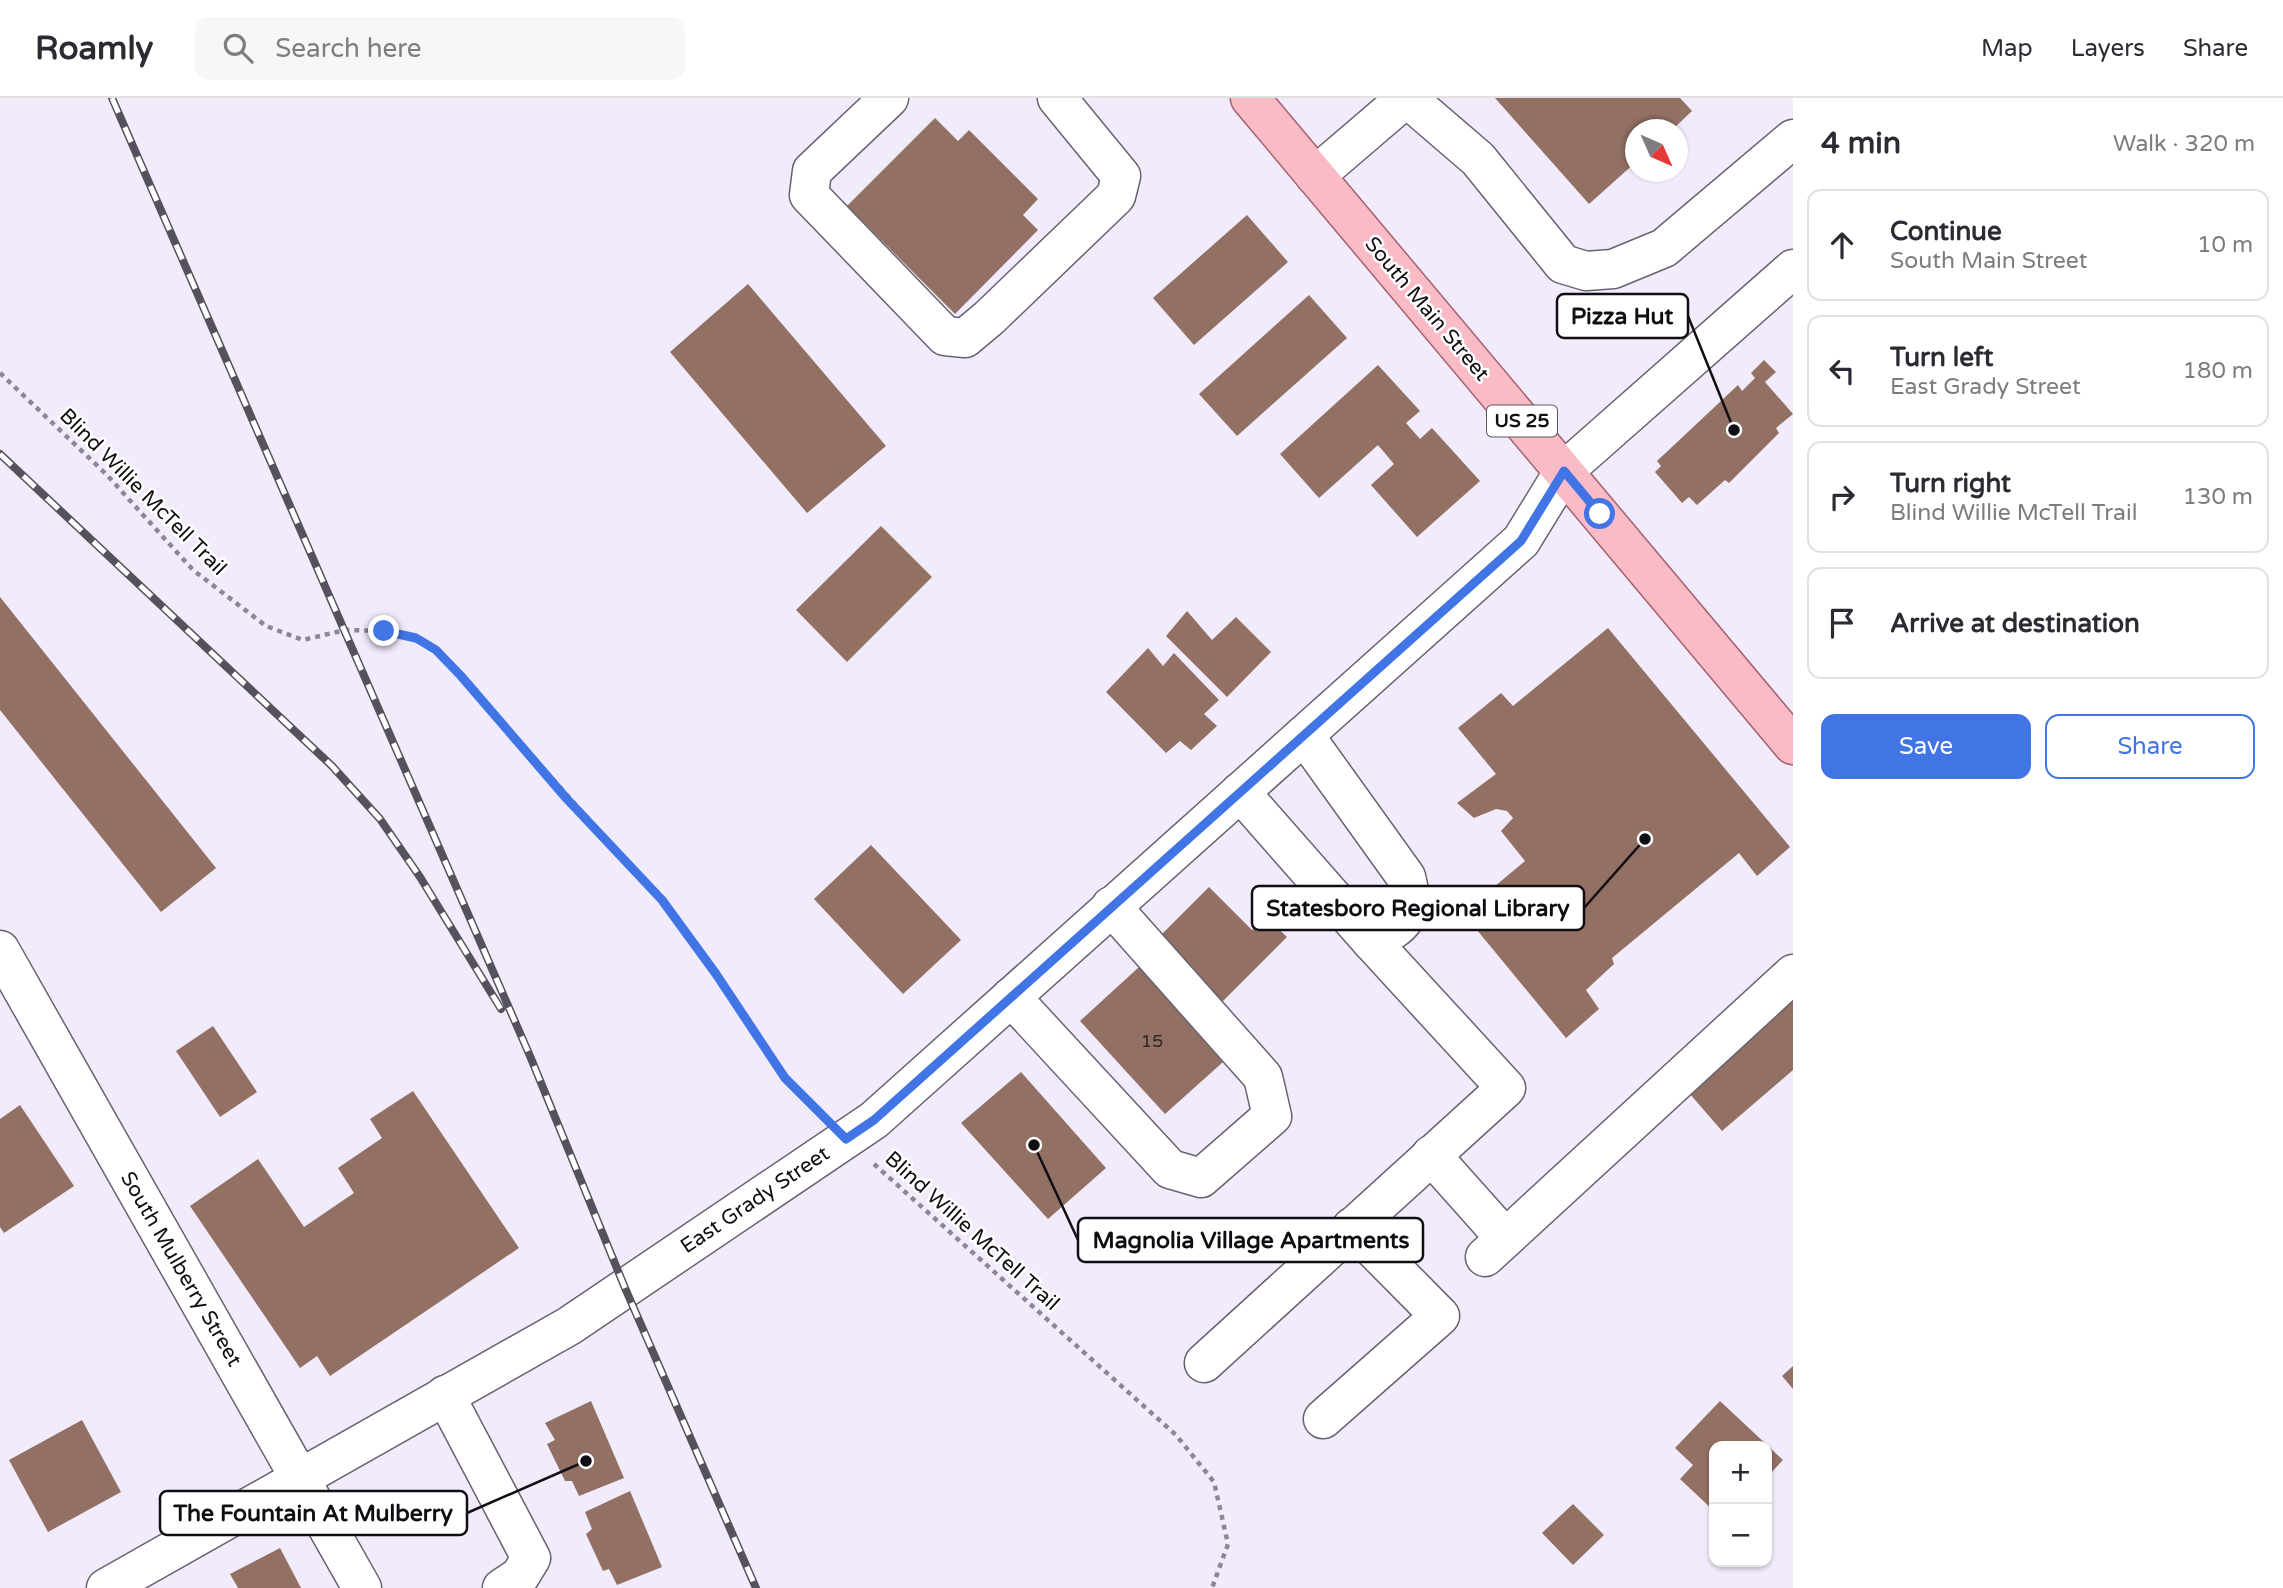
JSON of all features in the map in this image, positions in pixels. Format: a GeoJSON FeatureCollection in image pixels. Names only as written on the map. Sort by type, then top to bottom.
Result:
{"type":"FeatureCollection","features":[{"type":"Feature","properties":{"kind":"main road","name":"South Main Street"},"geometry":{"type":"LineString","coordinates":[[1250,98],[1793,745]]}},
{"type":"Feature","properties":{"kind":"street"},"geometry":{"type":"LineString","coordinates":[[889,98],[813,171],[809,195],[945,336],[965,338],[1116,196],[1121,176],[1074,104]]}},
{"type":"Feature","properties":{"kind":"street"},"geometry":{"type":"LineString","coordinates":[[1315,176],[1406,98],[1478,159],[1563,264],[1586,271],[1614,269],[1664,248],[1789,150]]}},
{"type":"Feature","properties":{"kind":"street","name":"East Grady Street"},"geometry":{"type":"LineString","coordinates":[[106,1588],[569,1326],[874,1120],[1521,541],[1564,471],[1793,269]]}},
{"type":"Feature","properties":{"kind":"street"},"geometry":{"type":"LineString","coordinates":[[1304,735],[1406,877],[1412,897],[1408,917],[1391,933],[1371,941]]}},
{"type":"Feature","properties":{"kind":"street"},"geometry":{"type":"LineString","coordinates":[[1204,1363],[1506,1088],[1371,941],[1240,792]]}},
{"type":"Feature","properties":{"kind":"street"},"geometry":{"type":"LineString","coordinates":[[1011,997],[1170,1169],[1201,1178],[1272,1116],[1263,1077],[1111,906]]}},
{"type":"Feature","properties":{"kind":"street","name":"South Mulberry Street"},"geometry":{"type":"LineString","coordinates":[[0,950],[362,1588]]}},
{"type":"Feature","properties":{"kind":"street"},"geometry":{"type":"LineString","coordinates":[[1432,1155],[1495,1247],[1793,974]]}},
{"type":"Feature","properties":{"kind":"street"},"geometry":{"type":"LineString","coordinates":[[1323,1419],[1440,1316],[1352,1227]]}},
{"type":"Feature","properties":{"kind":"street"},"geometry":{"type":"LineString","coordinates":[[445,1395],[531,1558],[520,1576],[502,1588]]}},
{"type":"Feature","properties":{"kind":"path","name":"Blind Willie McTell Trail"},"geometry":{"type":"LineString","coordinates":[[0,373],[106,474],[193,569],[266,626],[303,640],[345,630],[384,631],[416,638],[436,650],[662,900],[757,1033],[785,1078],[846,1139],[1176,1435],[1214,1482],[1217,1494],[1228,1544],[1212,1588]]}},
{"type":"Feature","properties":{"kind":"building"},"geometry":{"type":"Polygon","coordinates":[[[1495,98],[1680,98],[1692,111],[1684,119],[1625,119],[1625,172],[1589,204],[1495,98]]]}},
{"type":"Feature","properties":{"kind":"building"},"geometry":{"type":"Polygon","coordinates":[[[935,118],[958,141],[969,130],[1038,199],[1023,215],[1038,230],[955,314],[847,206],[935,118]]]}},
{"type":"Feature","properties":{"kind":"building"},"geometry":{"type":"Polygon","coordinates":[[[1247,215],[1288,262],[1194,345],[1153,298],[1247,215]]]}},
{"type":"Feature","properties":{"kind":"building"},"geometry":{"type":"Polygon","coordinates":[[[748,284],[886,446],[807,513],[670,352],[748,284]]]}},
{"type":"Feature","properties":{"kind":"building"},"geometry":{"type":"Polygon","coordinates":[[[1309,295],[1347,338],[1237,436],[1199,394],[1309,295]]]}},
{"type":"Feature","properties":{"kind":"building"},"geometry":{"type":"Polygon","coordinates":[[[1764,360],[1776,372],[1765,382],[1793,414],[1776,428],[1779,433],[1729,483],[1725,480],[1697,505],[1689,497],[1682,503],[1655,472],[1661,466],[1657,461],[1738,385],[1742,391],[1755,378],[1751,373],[1764,360]]]}},
{"type":"Feature","properties":{"kind":"building"},"geometry":{"type":"Polygon","coordinates":[[[1378,365],[1420,411],[1406,423],[1420,439],[1432,428],[1480,481],[1417,537],[1371,485],[1394,464],[1378,445],[1319,498],[1280,454],[1378,365]]]}},
{"type":"Feature","properties":{"kind":"building"},"geometry":{"type":"Polygon","coordinates":[[[881,526],[932,577],[847,662],[796,610],[881,526]]]}},
{"type":"Feature","properties":{"kind":"building"},"geometry":{"type":"Polygon","coordinates":[[[0,597],[216,868],[161,912],[0,710],[0,597]]]}},
{"type":"Feature","properties":{"kind":"building"},"geometry":{"type":"Polygon","coordinates":[[[1187,611],[1212,640],[1236,617],[1271,652],[1227,697],[1166,636],[1187,611]]]}},
{"type":"Feature","properties":{"kind":"building"},"geometry":{"type":"Polygon","coordinates":[[[1608,628],[1790,847],[1757,876],[1739,853],[1612,958],[1614,964],[1586,990],[1599,1009],[1566,1038],[1463,913],[1525,861],[1501,831],[1513,818],[1507,811],[1496,809],[1474,818],[1457,803],[1496,774],[1458,728],[1501,693],[1513,706],[1608,628]]]}},
{"type":"Feature","properties":{"kind":"building"},"geometry":{"type":"Polygon","coordinates":[[[1148,648],[1163,666],[1174,653],[1219,700],[1204,714],[1217,726],[1191,750],[1180,741],[1166,753],[1106,692],[1148,648]]]}},
{"type":"Feature","properties":{"kind":"building"},"geometry":{"type":"Polygon","coordinates":[[[871,845],[961,940],[903,994],[814,899],[871,845]]]}},
{"type":"Feature","properties":{"kind":"building"},"geometry":{"type":"Polygon","coordinates":[[[1209,887],[1252,930],[1266,917],[1287,937],[1218,1006],[1189,977],[1195,970],[1160,936],[1209,887]]]}},
{"type":"Feature","properties":{"kind":"building"},"geometry":{"type":"Polygon","coordinates":[[[1139,967],[1223,1062],[1165,1114],[1080,1021],[1139,967]]]}},
{"type":"Feature","properties":{"kind":"building"},"geometry":{"type":"Polygon","coordinates":[[[1793,992],[1793,1070],[1722,1131],[1683,1086],[1793,992]]]}},
{"type":"Feature","properties":{"kind":"building"},"geometry":{"type":"Polygon","coordinates":[[[213,1026],[257,1092],[220,1117],[176,1051],[213,1026]]]}},
{"type":"Feature","properties":{"kind":"building"},"geometry":{"type":"Polygon","coordinates":[[[1021,1072],[1106,1168],[1048,1219],[961,1123],[1021,1072]]]}},
{"type":"Feature","properties":{"kind":"building"},"geometry":{"type":"Polygon","coordinates":[[[413,1091],[519,1248],[330,1376],[317,1356],[300,1368],[190,1206],[258,1159],[304,1227],[354,1193],[338,1168],[382,1138],[370,1119],[413,1091]]]}},
{"type":"Feature","properties":{"kind":"building"},"geometry":{"type":"Polygon","coordinates":[[[20,1105],[74,1186],[4,1233],[0,1227],[0,1119],[20,1105]]]}},
{"type":"Feature","properties":{"kind":"building"},"geometry":{"type":"Polygon","coordinates":[[[1793,1366],[1793,1389],[1782,1376],[1793,1366]]]}},
{"type":"Feature","properties":{"kind":"building"},"geometry":{"type":"Polygon","coordinates":[[[591,1401],[624,1478],[579,1496],[572,1481],[565,1481],[547,1444],[555,1440],[545,1423],[591,1401]]]}},
{"type":"Feature","properties":{"kind":"building"},"geometry":{"type":"Polygon","coordinates":[[[1720,1401],[1763,1441],[1709,1441],[1709,1506],[1680,1479],[1693,1465],[1675,1448],[1720,1401]]]}},
{"type":"Feature","properties":{"kind":"building"},"geometry":{"type":"Polygon","coordinates":[[[82,1420],[121,1492],[48,1532],[9,1460],[82,1420]]]}},
{"type":"Feature","properties":{"kind":"building"},"geometry":{"type":"Polygon","coordinates":[[[1772,1450],[1783,1460],[1772,1472],[1772,1450]]]}},
{"type":"Feature","properties":{"kind":"building"},"geometry":{"type":"Polygon","coordinates":[[[630,1491],[662,1567],[617,1585],[609,1569],[603,1571],[586,1534],[592,1529],[585,1512],[630,1491]]]}},
{"type":"Feature","properties":{"kind":"building"},"geometry":{"type":"Polygon","coordinates":[[[1573,1504],[1604,1535],[1573,1565],[1542,1533],[1573,1504]]]}},
{"type":"Feature","properties":{"kind":"building"},"geometry":{"type":"Polygon","coordinates":[[[280,1548],[301,1588],[238,1588],[230,1574],[280,1548]]]}},
{"type":"Feature","properties":{"kind":"railway"},"geometry":{"type":"LineString","coordinates":[[112,98],[530,1056],[625,1288],[756,1588]]}},
{"type":"Feature","properties":{"kind":"railway"},"geometry":{"type":"LineString","coordinates":[[0,454],[332,766],[380,819],[420,877],[501,1009]]}},
{"type":"Feature","properties":{"kind":"place","name":"Pizza Hut"},"geometry":{"type":"Point","coordinates":[1734,430]}},
{"type":"Feature","properties":{"kind":"place","name":"Statesboro Regional Library"},"geometry":{"type":"Point","coordinates":[1645,839]}},
{"type":"Feature","properties":{"kind":"place","name":"Magnolia Village Apartments"},"geometry":{"type":"Point","coordinates":[1034,1145]}},
{"type":"Feature","properties":{"kind":"place","name":"The Fountain At Mulberry"},"geometry":{"type":"Point","coordinates":[586,1461]}},
{"type":"Feature","properties":{"kind":"route"},"geometry":{"type":"LineString","coordinates":[[384,631],[416,638],[436,650],[461,676],[566,798],[662,900],[764,1043],[785,1078],[846,1139],[874,1120],[1521,541],[1564,471],[1600,514]]}}]}
